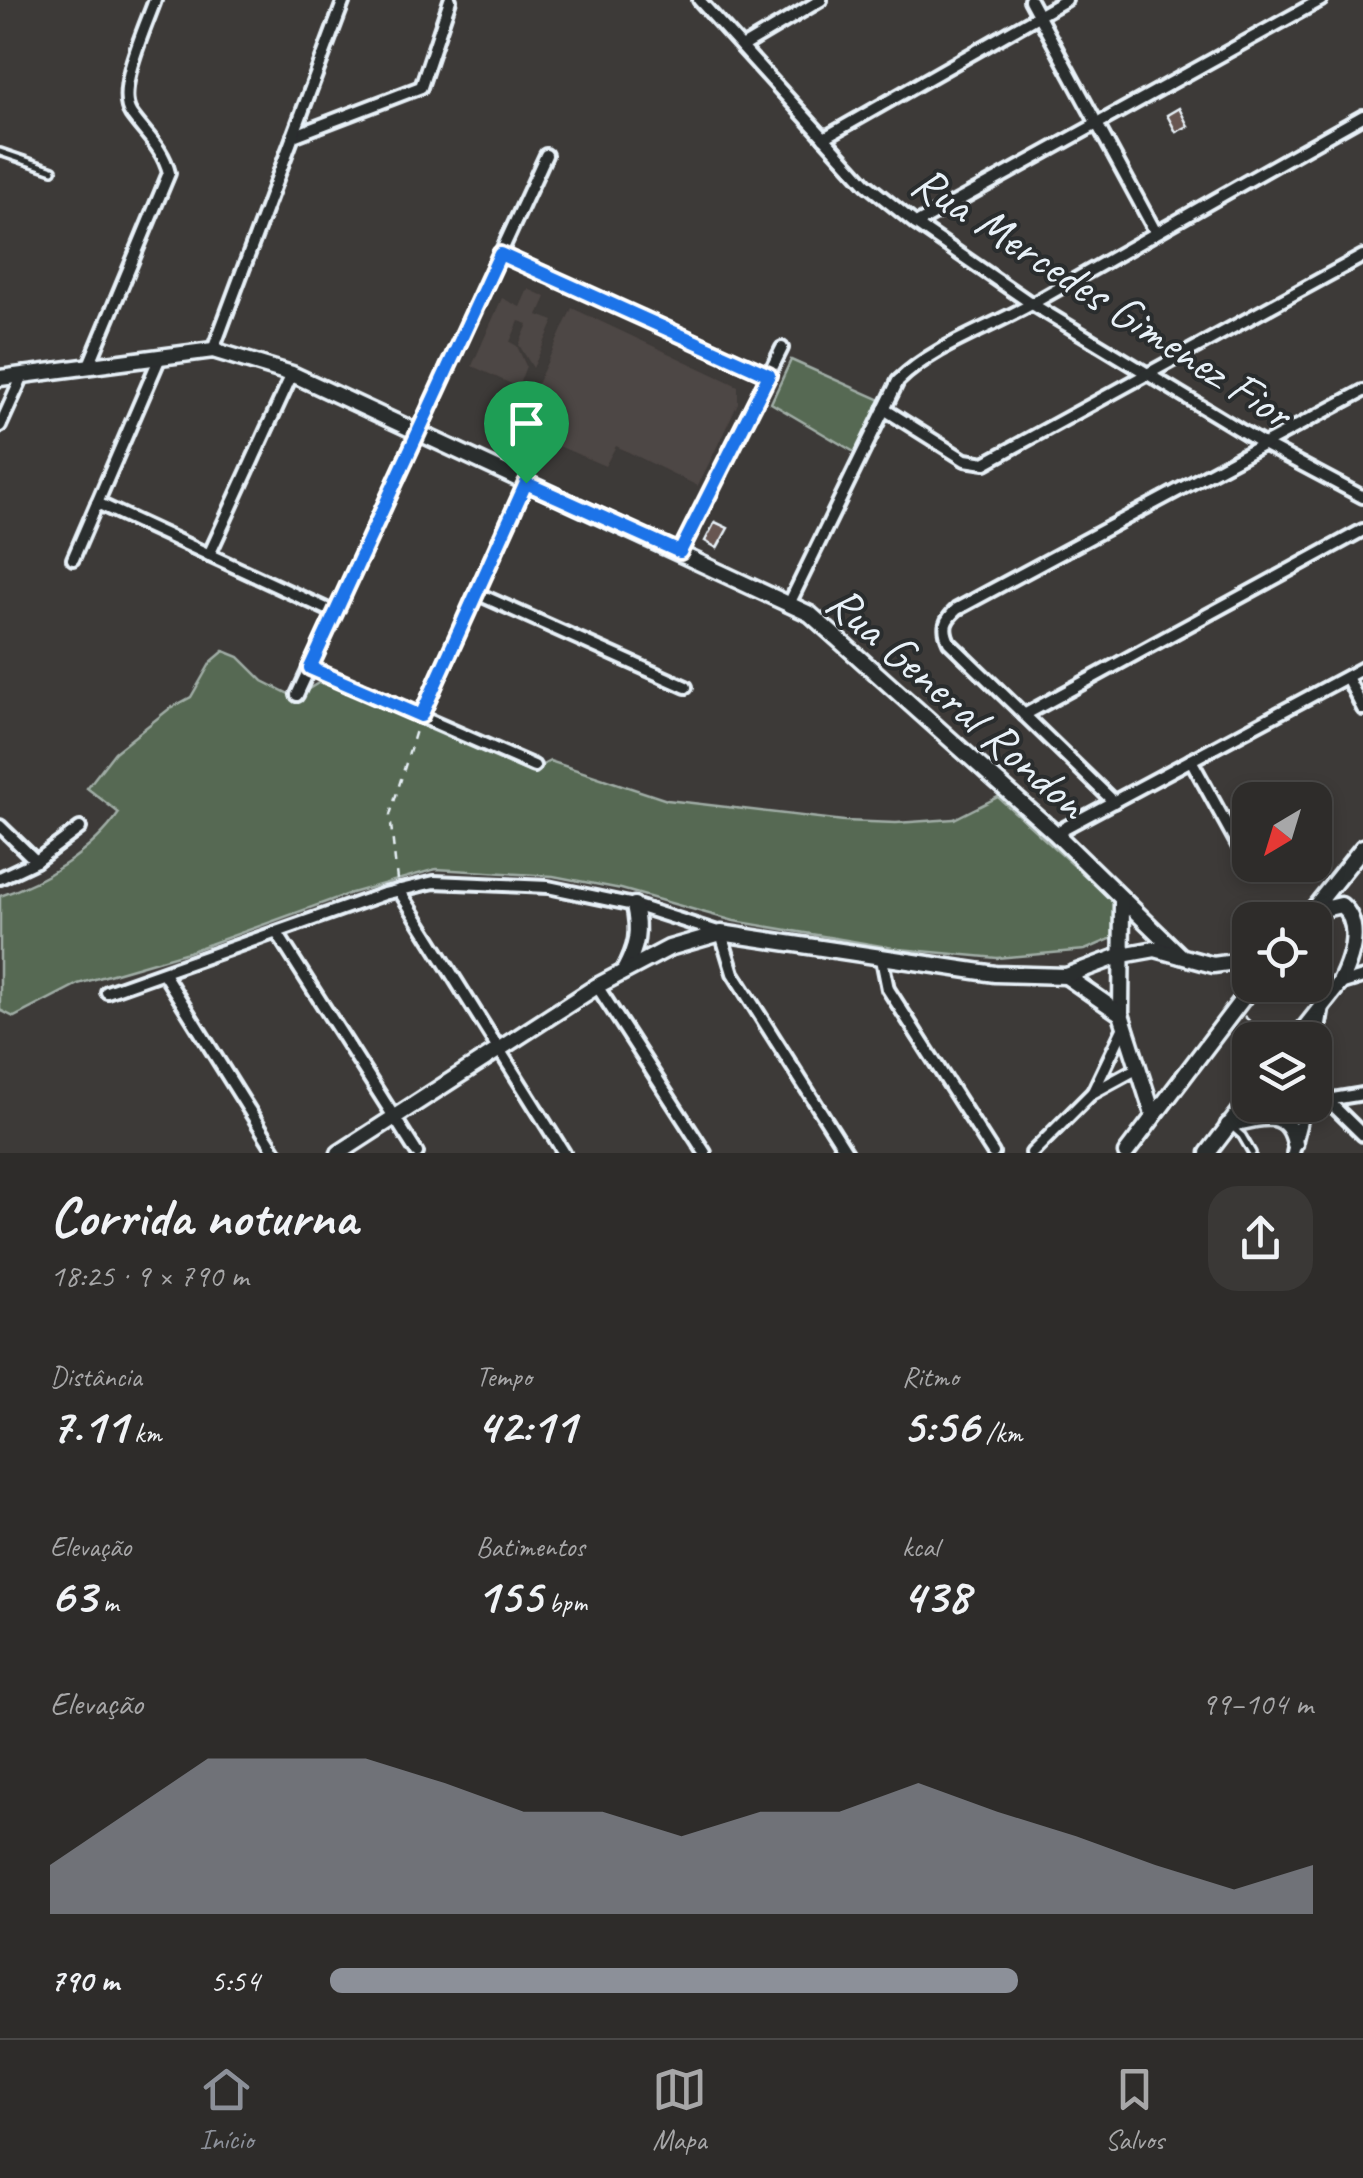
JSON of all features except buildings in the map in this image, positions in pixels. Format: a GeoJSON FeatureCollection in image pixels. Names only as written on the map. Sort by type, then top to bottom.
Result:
{"type":"FeatureCollection","features":[{"type":"Feature","properties":{"kind":"street"},"geometry":{"type":"LineString","coordinates":[[89,365],[169,173],[165,156],[127,109],[125,88],[155,0]]}},
{"type":"Feature","properties":{"kind":"street"},"geometry":{"type":"LineString","coordinates":[[213,350],[344,0]]}},
{"type":"Feature","properties":{"kind":"street"},"geometry":{"type":"LineString","coordinates":[[293,136],[421,87],[450,0]]}},
{"type":"Feature","properties":{"kind":"street","name":"Rua Mercedes Gimenez Fior"},"geometry":{"type":"LineString","coordinates":[[699,0],[866,184],[916,224],[1032,304],[1265,444],[1363,497]]}},
{"type":"Feature","properties":{"kind":"street"},"geometry":{"type":"LineString","coordinates":[[742,47],[820,0]]}},
{"type":"Feature","properties":{"kind":"street"},"geometry":{"type":"LineString","coordinates":[[1030,0],[1155,231]]}},
{"type":"Feature","properties":{"kind":"street"},"geometry":{"type":"LineString","coordinates":[[824,138],[1066,0]]}},
{"type":"Feature","properties":{"kind":"street"},"geometry":{"type":"LineString","coordinates":[[916,224],[1321,0]]}},
{"type":"Feature","properties":{"kind":"street"},"geometry":{"type":"LineString","coordinates":[[790,604],[898,380],[916,364],[1032,304],[1363,116]]}},
{"type":"Feature","properties":{"kind":"street"},"geometry":{"type":"LineString","coordinates":[[297,695],[546,154]]}},
{"type":"Feature","properties":{"kind":"street"},"geometry":{"type":"LineString","coordinates":[[500,254],[769,375]]}},
{"type":"Feature","properties":{"kind":"street"},"geometry":{"type":"LineString","coordinates":[[884,409],[965,460],[985,464],[1363,256]]}},
{"type":"Feature","properties":{"kind":"street"},"geometry":{"type":"LineString","coordinates":[[680,552],[782,348]]}},
{"type":"Feature","properties":{"kind":"street","name":"Rua General Rondon"},"geometry":{"type":"LineString","coordinates":[[0,378],[213,350],[292,374],[790,604],[810,614],[1055,834],[1180,956]]}},
{"type":"Feature","properties":{"kind":"street"},"geometry":{"type":"LineString","coordinates":[[73,560],[160,356]]}},
{"type":"Feature","properties":{"kind":"street"},"geometry":{"type":"LineString","coordinates":[[0,426],[24,374]]}},
{"type":"Feature","properties":{"kind":"street"},"geometry":{"type":"LineString","coordinates":[[209,555],[292,374]]}},
{"type":"Feature","properties":{"kind":"street"},"geometry":{"type":"LineString","coordinates":[[1114,802],[949,642],[944,632],[946,619],[956,609],[1363,391]]}},
{"type":"Feature","properties":{"kind":"street"},"geometry":{"type":"LineString","coordinates":[[421,716],[526,483]]}},
{"type":"Feature","properties":{"kind":"street"},"geometry":{"type":"LineString","coordinates":[[97,504],[335,613]]}},
{"type":"Feature","properties":{"kind":"street"},"geometry":{"type":"LineString","coordinates":[[1024,714],[1363,530]]}},
{"type":"Feature","properties":{"kind":"street"},"geometry":{"type":"LineString","coordinates":[[476,593],[686,687]]}},
{"type":"Feature","properties":{"kind":"street"},"geometry":{"type":"LineString","coordinates":[[310,668],[534,766]]}},
{"type":"Feature","properties":{"kind":"street"},"geometry":{"type":"LineString","coordinates":[[1055,834],[1363,668]]}},
{"type":"Feature","properties":{"kind":"street"},"geometry":{"type":"LineString","coordinates":[[1346,677],[1363,709]]}},
{"type":"Feature","properties":{"kind":"street"},"geometry":{"type":"LineString","coordinates":[[1191,760],[1232,835]]}},
{"type":"Feature","properties":{"kind":"street"},"geometry":{"type":"LineString","coordinates":[[0,826],[36,861]]}},
{"type":"Feature","properties":{"kind":"street"},"geometry":{"type":"LineString","coordinates":[[0,878],[36,861],[80,828]]}},
{"type":"Feature","properties":{"kind":"street"},"geometry":{"type":"LineString","coordinates":[[1322,902],[1363,848]]}},
{"type":"Feature","properties":{"kind":"street"},"geometry":{"type":"LineString","coordinates":[[107,992],[399,890],[434,882],[548,887],[634,905],[721,934],[996,974],[1066,976],[1122,955],[1155,948],[1214,966],[1232,963]]}},
{"type":"Feature","properties":{"kind":"street"},"geometry":{"type":"LineString","coordinates":[[399,890],[564,1153]]}},
{"type":"Feature","properties":{"kind":"street"},"geometry":{"type":"LineString","coordinates":[[1122,901],[1123,1020],[1154,1114]]}},
{"type":"Feature","properties":{"kind":"street"},"geometry":{"type":"LineString","coordinates":[[624,972],[636,950],[640,929],[634,905]]}},
{"type":"Feature","properties":{"kind":"street"},"geometry":{"type":"LineString","coordinates":[[1332,905],[1353,911],[1362,932],[1339,984]]}},
{"type":"Feature","properties":{"kind":"street"},"geometry":{"type":"LineString","coordinates":[[277,933],[416,1153]]}},
{"type":"Feature","properties":{"kind":"street"},"geometry":{"type":"LineString","coordinates":[[339,1153],[597,986],[669,948],[721,934]]}},
{"type":"Feature","properties":{"kind":"street"},"geometry":{"type":"LineString","coordinates":[[721,934],[733,973],[847,1153]]}},
{"type":"Feature","properties":{"kind":"street"},"geometry":{"type":"LineString","coordinates":[[1332,992],[1363,954]]}},
{"type":"Feature","properties":{"kind":"street"},"geometry":{"type":"LineString","coordinates":[[882,959],[888,989],[992,1153]]}},
{"type":"Feature","properties":{"kind":"street"},"geometry":{"type":"LineString","coordinates":[[164,974],[276,1153]]}},
{"type":"Feature","properties":{"kind":"street"},"geometry":{"type":"LineString","coordinates":[[1066,976],[1123,1020]]}},
{"type":"Feature","properties":{"kind":"street"},"geometry":{"type":"LineString","coordinates":[[1339,984],[1363,977]]}},
{"type":"Feature","properties":{"kind":"street"},"geometry":{"type":"LineString","coordinates":[[597,986],[704,1153]]}},
{"type":"Feature","properties":{"kind":"street"},"geometry":{"type":"LineString","coordinates":[[1126,1153],[1241,1002]]}},
{"type":"Feature","properties":{"kind":"street"},"geometry":{"type":"LineString","coordinates":[[1309,1022],[1324,1002]]}},
{"type":"Feature","properties":{"kind":"street"},"geometry":{"type":"LineString","coordinates":[[1321,1022],[1324,1002]]}},
{"type":"Feature","properties":{"kind":"street"},"geometry":{"type":"LineString","coordinates":[[1092,1093],[1123,1020]]}},
{"type":"Feature","properties":{"kind":"street"},"geometry":{"type":"LineString","coordinates":[[1032,1153],[1092,1093],[1138,1068]]}},
{"type":"Feature","properties":{"kind":"street"},"geometry":{"type":"LineString","coordinates":[[1332,1099],[1363,1094]]}},
{"type":"Feature","properties":{"kind":"street"},"geometry":{"type":"LineString","coordinates":[[1332,1105],[1363,1134]]}},
{"type":"Feature","properties":{"kind":"street"},"geometry":{"type":"LineString","coordinates":[[1228,1125],[1272,1117],[1292,1130],[1294,1148]]}},
{"type":"Feature","properties":{"kind":"street"},"geometry":{"type":"LineString","coordinates":[[1208,1153],[1232,1120]]}},
{"type":"Feature","properties":{"kind":"street"},"geometry":{"type":"LineString","coordinates":[[1294,1148],[1301,1122]]}},
{"type":"Feature","properties":{"kind":"lane"},"geometry":{"type":"LineString","coordinates":[[0,152],[52,170]]}},
{"type":"Feature","properties":{"kind":"lane"},"geometry":{"type":"LineString","coordinates":[[1228,1125],[1242,1136],[1252,1153]]}},
{"type":"Feature","properties":{"kind":"path"},"geometry":{"type":"LineString","coordinates":[[399,890],[390,815],[421,716]]}},
{"type":"Feature","properties":{"kind":"path"},"geometry":{"type":"LineString","coordinates":[[1236,1008],[1251,1022]]}},
{"type":"Feature","properties":{"kind":"shaded area"},"geometry":{"type":"Polygon","coordinates":[[[528,289],[546,297],[538,315],[554,321],[533,368],[519,345],[528,324],[519,321],[510,342],[517,346],[526,366],[518,387],[472,366],[502,298],[520,307],[528,289]]]}},
{"type":"Feature","properties":{"kind":"shaded area"},"geometry":{"type":"Polygon","coordinates":[[[572,308],[738,386],[738,403],[698,486],[616,446],[605,466],[517,428],[572,308]]]}},
{"type":"Feature","properties":{"kind":"green space"},"geometry":{"type":"Polygon","coordinates":[[[791,360],[881,400],[856,453],[771,403],[791,360]]]}},
{"type":"Feature","properties":{"kind":"green space"},"geometry":{"type":"Polygon","coordinates":[[[224,651],[239,657],[263,681],[301,700],[307,690],[320,682],[331,684],[529,772],[550,761],[667,800],[844,821],[896,823],[954,819],[998,797],[1125,916],[1115,937],[1085,950],[997,958],[899,949],[734,921],[621,889],[553,876],[436,869],[348,894],[188,952],[78,984],[14,1017],[0,1010],[0,896],[66,864],[108,827],[119,813],[87,788],[115,752],[169,709],[191,697],[211,662],[224,651]]]}},
{"type":"Feature","properties":{"kind":"route"},"geometry":{"type":"LineString","coordinates":[[500,254],[769,375],[680,552],[526,483],[421,716],[310,668],[500,254]]}}]}
